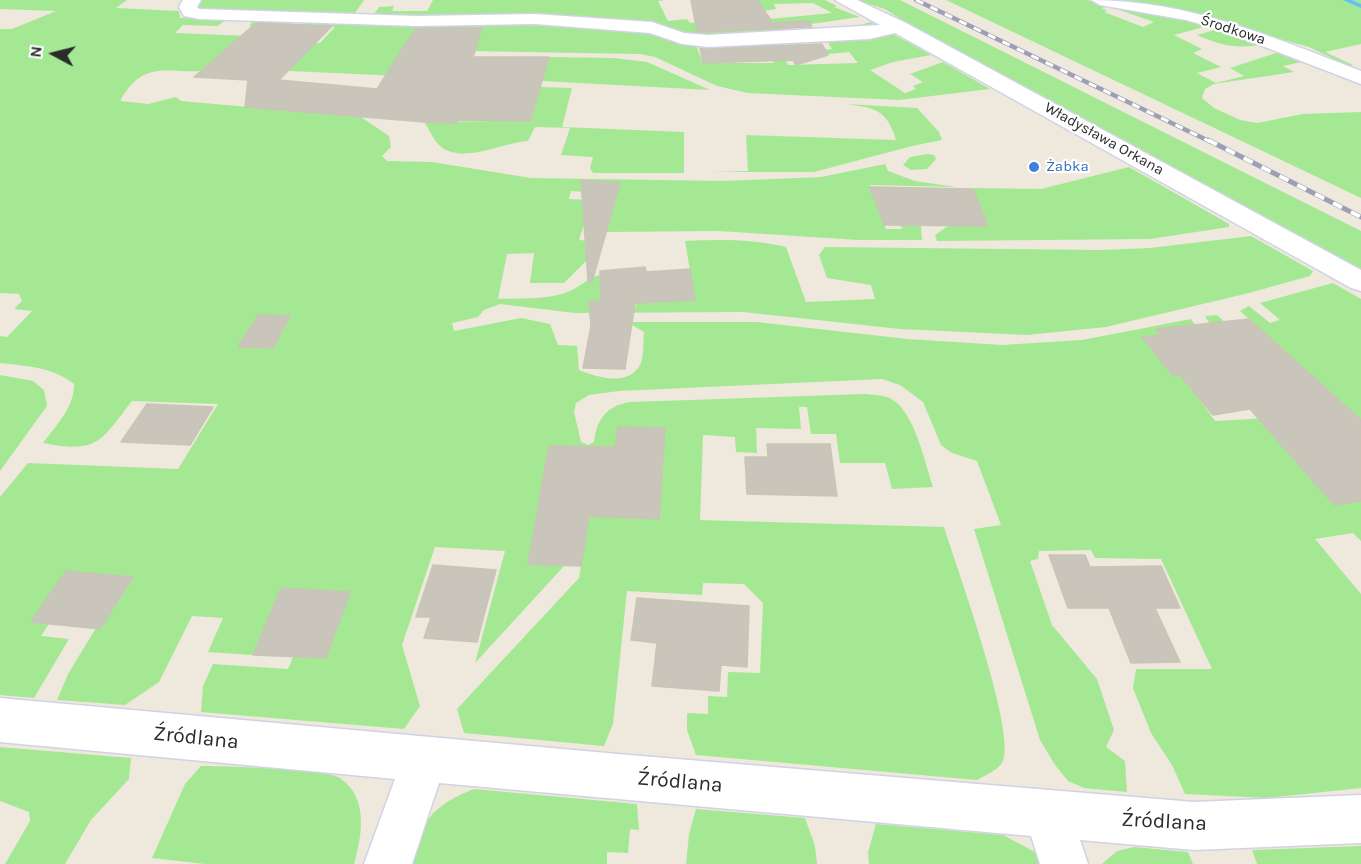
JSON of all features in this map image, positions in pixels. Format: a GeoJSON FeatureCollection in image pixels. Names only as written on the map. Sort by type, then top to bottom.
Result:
{"type":"FeatureCollection","features":[{"type":"Feature","properties":{"kind":"street"},"geometry":{"type":"LineString","coordinates":[[192,0],[188,7],[190,12],[199,14],[417,21],[535,19],[652,28],[682,38],[708,41],[869,33],[900,27]]}},
{"type":"Feature","properties":{"kind":"street","name":"Władysława Orkana"},"geometry":{"type":"LineString","coordinates":[[844,0],[900,27],[1361,282]]}},
{"type":"Feature","properties":{"kind":"street","name":"Środkowa"},"geometry":{"type":"LineString","coordinates":[[1100,0],[1224,25],[1361,78]]}},
{"type":"Feature","properties":{"kind":"street","name":"Źródlana"},"geometry":{"type":"LineString","coordinates":[[0,720],[1194,826],[1361,819]]}},
{"type":"Feature","properties":{"kind":"street"},"geometry":{"type":"LineString","coordinates":[[388,864],[424,759]]}},
{"type":"Feature","properties":{"kind":"street"},"geometry":{"type":"LineString","coordinates":[[1048,813],[1064,864]]}},
{"type":"Feature","properties":{"kind":"green space"},"geometry":{"type":"Polygon","coordinates":[[[0,0],[127,0],[116,8],[179,11],[180,18],[228,17],[218,26],[183,25],[175,33],[249,36],[258,26],[249,26],[253,21],[237,20],[240,18],[293,20],[285,29],[294,32],[285,42],[320,43],[335,27],[306,25],[303,23],[306,20],[417,24],[522,22],[600,24],[660,34],[675,43],[695,43],[703,63],[774,63],[773,58],[782,58],[778,48],[770,48],[769,45],[721,47],[712,44],[778,41],[788,65],[858,63],[849,52],[819,55],[815,51],[832,49],[825,38],[891,33],[931,55],[893,62],[870,70],[905,93],[916,89],[913,86],[923,82],[910,74],[943,62],[990,89],[899,100],[748,93],[717,86],[655,57],[640,54],[467,51],[451,56],[444,68],[406,67],[399,76],[290,71],[258,66],[246,70],[205,68],[201,71],[156,71],[138,78],[121,99],[121,101],[148,104],[176,97],[181,101],[361,117],[389,136],[391,147],[382,156],[387,161],[432,162],[531,178],[724,181],[821,177],[885,164],[888,171],[915,181],[956,187],[870,185],[886,229],[902,229],[892,202],[919,202],[922,240],[858,240],[719,231],[606,232],[620,183],[587,181],[583,192],[571,191],[569,199],[592,200],[579,240],[603,242],[601,252],[587,260],[564,283],[530,283],[534,253],[507,254],[498,299],[535,298],[562,294],[600,275],[601,301],[589,302],[590,310],[636,307],[636,303],[695,300],[685,241],[698,240],[749,241],[786,247],[806,302],[875,299],[871,285],[827,278],[819,255],[825,247],[1100,250],[1150,248],[1251,236],[1313,271],[1310,276],[1249,293],[1106,327],[1027,335],[900,329],[743,312],[575,313],[500,304],[484,310],[478,317],[452,323],[454,331],[521,318],[550,324],[558,345],[577,346],[579,370],[603,377],[620,378],[635,372],[643,354],[644,332],[627,322],[757,322],[907,339],[1002,345],[1082,340],[1191,319],[1209,343],[1218,345],[1221,342],[1205,316],[1217,315],[1276,370],[1299,364],[1240,311],[1249,306],[1270,323],[1280,320],[1260,303],[1333,283],[1361,299],[1361,420],[1315,378],[1287,385],[1321,417],[1263,410],[1192,331],[1175,333],[1170,328],[1157,329],[1161,335],[1143,337],[1173,376],[1182,375],[1215,421],[1269,418],[1307,421],[1346,458],[1361,455],[1361,467],[1343,463],[1322,466],[1306,449],[1288,453],[1334,505],[1361,501],[1361,541],[1353,533],[1315,539],[1361,594],[1361,788],[1267,798],[1185,794],[1172,765],[1151,733],[1133,688],[1136,669],[1212,669],[1161,559],[1095,558],[1091,550],[1039,551],[1038,559],[1030,561],[1052,625],[1097,679],[1114,730],[1106,747],[1125,761],[1127,792],[1084,788],[1068,781],[1040,740],[974,529],[1001,525],[977,461],[952,453],[941,445],[923,402],[900,385],[882,379],[619,391],[589,395],[576,403],[574,412],[581,442],[588,445],[594,442],[595,434],[604,415],[615,407],[630,402],[865,394],[887,397],[901,407],[913,427],[933,487],[892,489],[885,463],[840,463],[836,434],[811,434],[807,407],[799,407],[801,429],[756,428],[757,453],[736,452],[735,437],[703,435],[700,520],[944,527],[983,647],[1001,717],[1005,744],[1001,764],[977,780],[696,755],[687,730],[687,713],[708,714],[708,696],[727,697],[728,672],[760,673],[763,603],[744,584],[703,583],[702,595],[627,591],[613,724],[604,746],[464,733],[457,709],[579,578],[588,521],[536,520],[532,545],[553,546],[549,565],[565,565],[475,663],[505,551],[435,547],[402,645],[420,706],[404,729],[201,712],[203,686],[213,664],[288,669],[293,657],[326,658],[350,592],[281,588],[253,655],[208,652],[223,618],[192,616],[159,682],[125,705],[57,700],[68,674],[96,628],[100,629],[132,577],[66,571],[31,622],[49,624],[41,636],[69,639],[34,698],[0,695],[0,497],[28,463],[178,469],[218,404],[132,401],[105,435],[96,441],[76,447],[43,443],[68,408],[74,384],[48,371],[29,366],[0,363],[0,336],[7,337],[32,311],[14,309],[22,301],[19,294],[0,293],[0,29],[12,29],[56,11],[0,9],[0,0]]]}},
{"type":"Feature","properties":{"kind":"green space"},"geometry":{"type":"Polygon","coordinates":[[[197,0],[364,0],[352,17],[197,10],[197,0]]]}},
{"type":"Feature","properties":{"kind":"green space"},"geometry":{"type":"Polygon","coordinates":[[[433,0],[666,0],[658,1],[668,21],[687,19],[690,23],[712,20],[706,9],[696,9],[708,1],[712,5],[720,5],[725,10],[732,10],[739,22],[832,13],[813,3],[774,4],[776,9],[764,11],[757,0],[825,0],[837,6],[834,7],[860,17],[811,24],[790,22],[785,26],[788,31],[808,33],[706,38],[680,35],[650,26],[543,18],[366,18],[372,17],[379,7],[394,6],[392,11],[427,11],[433,0]]]}},
{"type":"Feature","properties":{"kind":"green space"},"geometry":{"type":"Polygon","coordinates":[[[856,0],[900,0],[1361,231],[1361,272],[916,29],[885,9],[856,0]]]}},
{"type":"Feature","properties":{"kind":"green space"},"geometry":{"type":"Polygon","coordinates":[[[946,0],[1086,0],[1211,25],[1174,35],[1202,49],[1193,53],[1221,67],[1197,73],[1216,83],[1244,76],[1230,68],[1282,51],[1310,60],[1283,66],[1294,72],[1214,84],[1205,89],[1202,98],[1214,108],[1240,120],[1257,123],[1303,114],[1361,112],[1361,198],[946,0]],[[1108,6],[1102,8],[1107,11],[1104,12],[1143,27],[1154,22],[1108,6]]]}},
{"type":"Feature","properties":{"kind":"green space"},"geometry":{"type":"Polygon","coordinates":[[[1111,0],[1361,0],[1361,44],[1325,52],[1353,65],[1344,68],[1338,61],[1309,47],[1185,13],[1111,0]]]}},
{"type":"Feature","properties":{"kind":"green space"},"geometry":{"type":"Polygon","coordinates":[[[871,22],[877,26],[868,30],[809,33],[820,28],[831,31],[845,30],[871,22]]]}},
{"type":"Feature","properties":{"kind":"green space"},"geometry":{"type":"Polygon","coordinates":[[[1222,28],[1267,43],[1231,46],[1197,35],[1222,28]]]}},
{"type":"Feature","properties":{"kind":"green space"},"geometry":{"type":"Polygon","coordinates":[[[549,57],[614,58],[647,62],[710,90],[542,81],[549,57]]]}},
{"type":"Feature","properties":{"kind":"green space"},"geometry":{"type":"Polygon","coordinates":[[[509,86],[572,88],[562,127],[684,132],[684,173],[593,173],[590,168],[593,157],[561,155],[570,128],[535,127],[528,141],[471,153],[449,151],[440,146],[424,122],[495,121],[509,86]]]}},
{"type":"Feature","properties":{"kind":"green space"},"geometry":{"type":"Polygon","coordinates":[[[846,104],[917,108],[939,132],[942,140],[814,172],[709,172],[748,171],[746,135],[896,140],[889,122],[879,112],[846,104]]]}},
{"type":"Feature","properties":{"kind":"green space"},"geometry":{"type":"Polygon","coordinates":[[[934,155],[936,159],[927,169],[911,170],[903,165],[910,157],[934,155]]]}},
{"type":"Feature","properties":{"kind":"green space"},"geometry":{"type":"Polygon","coordinates":[[[1129,167],[1229,224],[1229,227],[1150,239],[937,241],[935,235],[948,226],[988,226],[973,188],[1041,189],[1129,167]]]}},
{"type":"Feature","properties":{"kind":"green space"},"geometry":{"type":"Polygon","coordinates":[[[0,375],[33,381],[44,390],[47,406],[0,471],[0,375]]]}},
{"type":"Feature","properties":{"kind":"green space"},"geometry":{"type":"Polygon","coordinates":[[[0,747],[131,758],[129,779],[91,820],[65,864],[5,864],[30,821],[29,812],[0,801],[0,747]]]}},
{"type":"Feature","properties":{"kind":"green space"},"geometry":{"type":"Polygon","coordinates":[[[201,766],[297,770],[340,778],[356,796],[361,818],[361,830],[354,864],[205,864],[152,858],[185,784],[201,766]]]}},
{"type":"Feature","properties":{"kind":"green space"},"geometry":{"type":"Polygon","coordinates":[[[474,789],[637,804],[639,830],[630,829],[628,853],[607,852],[607,864],[409,864],[418,837],[430,817],[448,802],[474,789]]]}},
{"type":"Feature","properties":{"kind":"green space"},"geometry":{"type":"Polygon","coordinates":[[[696,809],[805,818],[815,846],[817,864],[686,864],[689,834],[696,809]]]}},
{"type":"Feature","properties":{"kind":"green space"},"geometry":{"type":"Polygon","coordinates":[[[876,824],[1003,835],[1035,852],[1048,864],[869,864],[868,852],[876,824]]]}},
{"type":"Feature","properties":{"kind":"green space"},"geometry":{"type":"Polygon","coordinates":[[[1361,846],[1361,864],[1257,864],[1252,850],[1361,846]]]}},
{"type":"Feature","properties":{"kind":"green space"},"geometry":{"type":"Polygon","coordinates":[[[1134,847],[1188,852],[1193,864],[1102,864],[1117,851],[1134,847]]]}},
{"type":"Feature","properties":{"kind":"building"},"geometry":{"type":"Polygon","coordinates":[[[691,0],[757,0],[773,23],[809,21],[812,27],[697,32],[691,0]]]}},
{"type":"Feature","properties":{"kind":"building"},"geometry":{"type":"Polygon","coordinates":[[[256,23],[332,26],[279,80],[377,89],[416,28],[482,28],[473,57],[549,57],[530,121],[424,122],[245,107],[248,80],[194,77],[256,23]]]}},
{"type":"Feature","properties":{"kind":"building"},"geometry":{"type":"Polygon","coordinates":[[[822,44],[828,55],[796,65],[793,60],[703,63],[700,48],[822,44]]]}},
{"type":"Feature","properties":{"kind":"building"},"geometry":{"type":"Polygon","coordinates":[[[581,180],[620,183],[592,282],[588,281],[581,180]]]}},
{"type":"Feature","properties":{"kind":"building"},"geometry":{"type":"Polygon","coordinates":[[[870,187],[973,189],[988,226],[884,225],[870,187]]]}},
{"type":"Feature","properties":{"kind":"building"},"geometry":{"type":"Polygon","coordinates":[[[645,267],[646,272],[690,269],[695,300],[635,303],[625,369],[583,368],[591,326],[589,302],[601,301],[600,271],[645,267]]]}},
{"type":"Feature","properties":{"kind":"building"},"geometry":{"type":"Polygon","coordinates":[[[258,315],[290,316],[273,348],[238,347],[258,315]]]}},
{"type":"Feature","properties":{"kind":"building"},"geometry":{"type":"Polygon","coordinates":[[[1249,319],[1361,420],[1361,501],[1334,505],[1250,409],[1213,415],[1180,375],[1173,376],[1142,337],[1161,335],[1156,329],[1249,319]]]}},
{"type":"Feature","properties":{"kind":"building"},"geometry":{"type":"Polygon","coordinates":[[[147,404],[213,407],[190,445],[121,442],[147,404]]]}},
{"type":"Feature","properties":{"kind":"building"},"geometry":{"type":"Polygon","coordinates":[[[618,427],[665,428],[659,519],[589,516],[581,566],[528,564],[549,446],[615,447],[618,427]]]}},
{"type":"Feature","properties":{"kind":"building"},"geometry":{"type":"Polygon","coordinates":[[[767,444],[830,444],[837,496],[747,494],[745,457],[768,457],[767,444]]]}},
{"type":"Feature","properties":{"kind":"building"},"geometry":{"type":"Polygon","coordinates":[[[1049,555],[1085,555],[1090,567],[1161,566],[1180,608],[1155,608],[1180,662],[1131,663],[1109,608],[1068,608],[1049,555]]]}},
{"type":"Feature","properties":{"kind":"building"},"geometry":{"type":"Polygon","coordinates":[[[433,565],[496,570],[477,642],[424,638],[431,617],[416,617],[433,565]]]}},
{"type":"Feature","properties":{"kind":"building"},"geometry":{"type":"Polygon","coordinates":[[[66,571],[133,577],[100,629],[31,622],[66,571]]]}},
{"type":"Feature","properties":{"kind":"building"},"geometry":{"type":"Polygon","coordinates":[[[281,588],[350,592],[326,658],[253,655],[281,588]]]}},
{"type":"Feature","properties":{"kind":"building"},"geometry":{"type":"Polygon","coordinates":[[[637,598],[749,606],[747,667],[721,665],[719,691],[652,686],[657,643],[631,640],[637,598]]]}},
{"type":"Feature","properties":{"kind":"waterway"},"geometry":{"type":"LineString","coordinates":[[1346,0],[1361,6]]}},
{"type":"Feature","properties":{"kind":"railway"},"geometry":{"type":"LineString","coordinates":[[916,0],[1211,142]]}},
{"type":"Feature","properties":{"kind":"railway"},"geometry":{"type":"LineString","coordinates":[[1208,140],[1361,217]]}},
{"type":"Feature","properties":{"kind":"place","name":"Żabka"},"geometry":{"type":"Point","coordinates":[1034,167]}}]}
